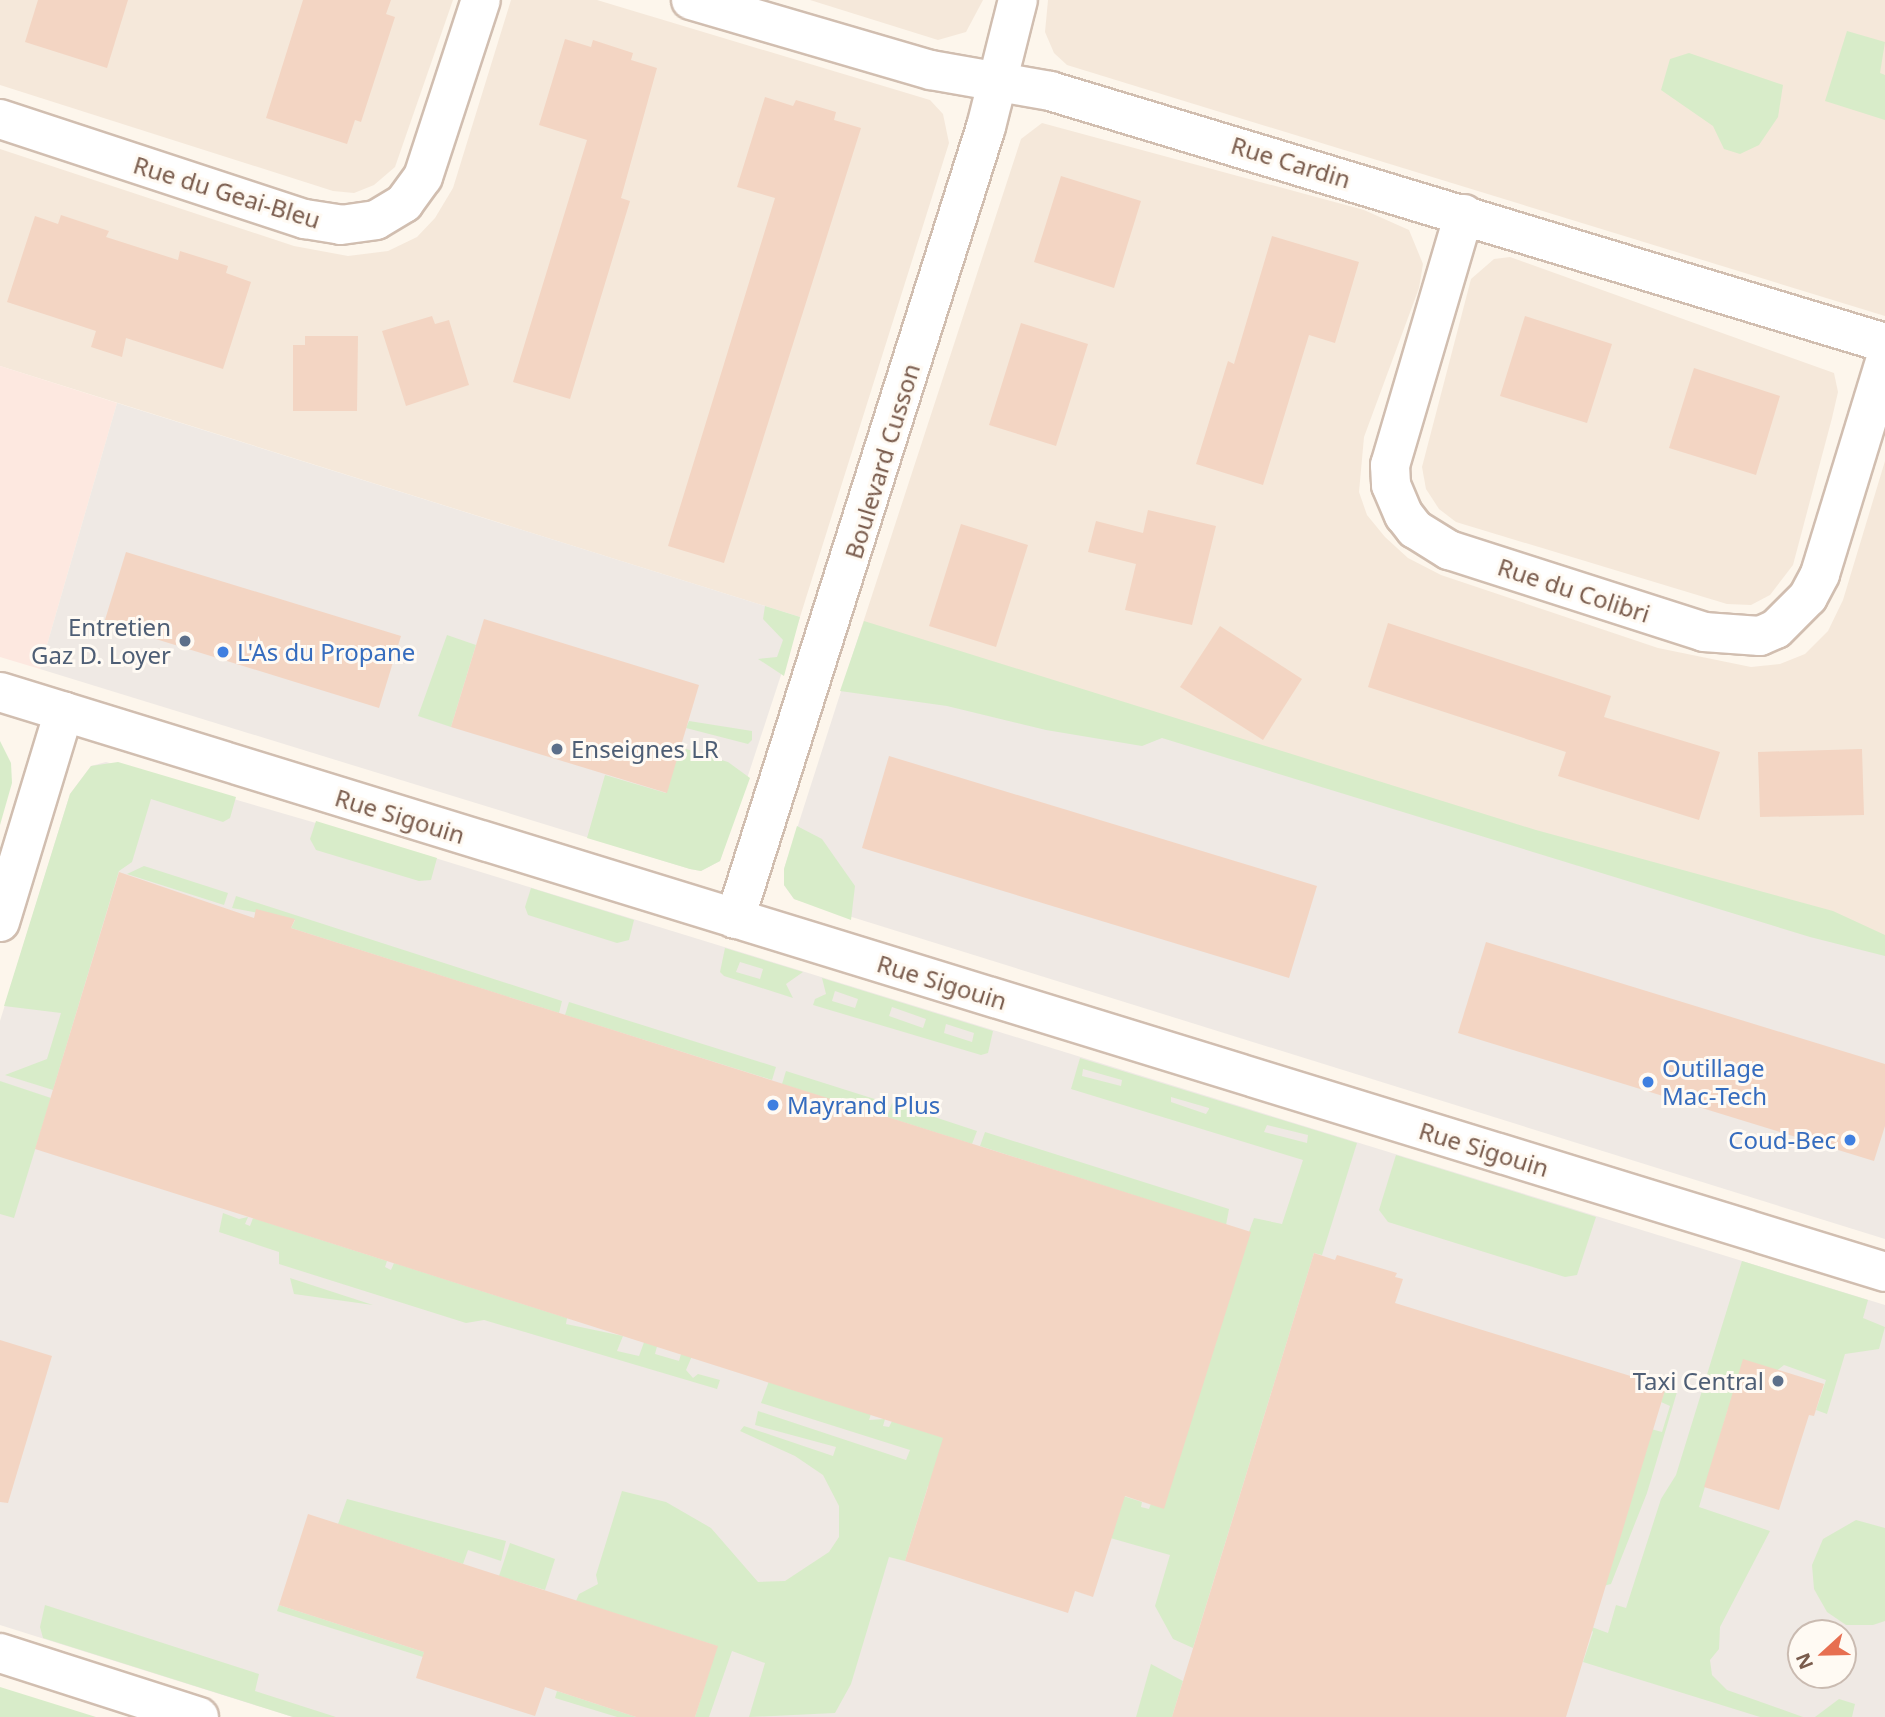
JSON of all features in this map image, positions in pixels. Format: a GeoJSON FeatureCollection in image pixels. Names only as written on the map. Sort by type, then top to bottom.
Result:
{"type":"FeatureCollection","features":[{"type":"Feature","properties":{"kind":"street","name":"Rue du Geai-Bleu"},"geometry":{"type":"LineString","coordinates":[[0,119],[305,219],[341,225],[376,220],[404,203],[423,177],[481,0]]}},
{"type":"Feature","properties":{"kind":"street","name":"Rue Cardin"},"geometry":{"type":"LineString","coordinates":[[691,0],[932,70],[1050,91],[1885,343]]}},
{"type":"Feature","properties":{"kind":"street","name":"Boulevard Cusson"},"geometry":{"type":"LineString","coordinates":[[735,919],[875,485],[1018,0]]}},
{"type":"Feature","properties":{"kind":"street","name":"Rue du Colibri"},"geometry":{"type":"LineString","coordinates":[[1464,214],[1390,465],[1391,485],[1404,515],[1415,529],[1449,550],[1704,632],[1748,636],[1776,629],[1808,597],[1820,574],[1885,361]]}},
{"type":"Feature","properties":{"kind":"street","name":"Rue Sigouin"},"geometry":{"type":"LineString","coordinates":[[0,692],[1885,1272]]}},
{"type":"Feature","properties":{"kind":"street"},"geometry":{"type":"LineString","coordinates":[[0,922],[64,711]]}},
{"type":"Feature","properties":{"kind":"street"},"geometry":{"type":"LineString","coordinates":[[0,1653],[199,1717]]}},
{"type":"Feature","properties":{"kind":"shaded area"},"geometry":{"type":"Polygon","coordinates":[[[0,0],[453,0],[395,167],[374,185],[354,193],[333,191],[0,85],[0,0]]]}},
{"type":"Feature","properties":{"kind":"shaded area"},"geometry":{"type":"Polygon","coordinates":[[[511,0],[597,0],[930,100],[943,114],[949,143],[800,617],[0,366],[0,149],[294,246],[348,256],[388,251],[417,237],[435,218],[453,188],[511,0]]]}},
{"type":"Feature","properties":{"kind":"shaded area"},"geometry":{"type":"Polygon","coordinates":[[[810,0],[983,0],[966,32],[938,40],[810,0]]]}},
{"type":"Feature","properties":{"kind":"shaded area"},"geometry":{"type":"Polygon","coordinates":[[[1048,0],[1885,0],[1885,316],[1067,65],[1054,53],[1045,32],[1048,0]]]}},
{"type":"Feature","properties":{"kind":"shaded area"},"geometry":{"type":"Polygon","coordinates":[[[1042,123],[1364,210],[1409,230],[1423,264],[1419,288],[1364,437],[1359,492],[1367,515],[1385,537],[1408,558],[1441,575],[1658,648],[1751,667],[1780,664],[1805,654],[1828,631],[1843,600],[1885,461],[1885,948],[860,632],[1021,139],[1042,123]]]}},
{"type":"Feature","properties":{"kind":"shaded area"},"geometry":{"type":"Polygon","coordinates":[[[1510,257],[1834,373],[1838,392],[1793,565],[1770,595],[1751,605],[1727,604],[1456,522],[1439,509],[1426,489],[1422,467],[1471,279],[1494,259],[1510,257]]]}},
{"type":"Feature","properties":{"kind":"shaded area"},"geometry":{"type":"Polygon","coordinates":[[[0,366],[117,403],[40,669],[0,657],[0,366]]]}},
{"type":"Feature","properties":{"kind":"shaded area"},"geometry":{"type":"Polygon","coordinates":[[[117,403],[800,617],[720,861],[701,871],[690,869],[40,669],[117,403]]]}},
{"type":"Feature","properties":{"kind":"shaded area"},"geometry":{"type":"Polygon","coordinates":[[[860,632],[1885,948],[1885,1239],[794,899],[784,885],[784,869],[860,632]]]}},
{"type":"Feature","properties":{"kind":"shaded area"},"geometry":{"type":"Polygon","coordinates":[[[106,762],[419,853],[1885,1305],[1885,1717],[293,1717],[0,1625],[0,1021],[70,794],[91,766],[106,762]]]}},
{"type":"Feature","properties":{"kind":"green space"},"geometry":{"type":"Polygon","coordinates":[[[1847,31],[1885,42],[1880,73],[1885,75],[1885,120],[1825,101],[1847,31]]]}},
{"type":"Feature","properties":{"kind":"green space"},"geometry":{"type":"Polygon","coordinates":[[[1689,53],[1783,85],[1778,117],[1759,145],[1740,154],[1724,149],[1713,126],[1661,90],[1670,59],[1689,53]]]}},
{"type":"Feature","properties":{"kind":"green space"},"geometry":{"type":"Polygon","coordinates":[[[765,606],[800,617],[784,676],[758,659],[777,657],[783,640],[763,619],[765,606]]]}},
{"type":"Feature","properties":{"kind":"green space"},"geometry":{"type":"Polygon","coordinates":[[[864,621],[1536,830],[1833,911],[1885,935],[1885,956],[1810,937],[1162,738],[1142,746],[1046,730],[947,706],[840,691],[864,621]]]}},
{"type":"Feature","properties":{"kind":"green space"},"geometry":{"type":"Polygon","coordinates":[[[447,635],[476,645],[451,727],[418,716],[447,635]]]}},
{"type":"Feature","properties":{"kind":"green space"},"geometry":{"type":"Polygon","coordinates":[[[689,721],[752,731],[752,740],[748,744],[686,728],[689,721]]]}},
{"type":"Feature","properties":{"kind":"green space"},"geometry":{"type":"Polygon","coordinates":[[[0,741],[11,763],[12,783],[0,825],[0,741]]]}},
{"type":"Feature","properties":{"kind":"green space"},"geometry":{"type":"Polygon","coordinates":[[[680,747],[728,762],[750,778],[720,861],[701,871],[587,838],[605,775],[666,793],[680,747]]]}},
{"type":"Feature","properties":{"kind":"green space"},"geometry":{"type":"Polygon","coordinates":[[[118,762],[236,797],[230,818],[223,822],[151,799],[132,862],[119,871],[53,1090],[5,1075],[47,1059],[61,1013],[4,1006],[70,794],[91,766],[118,762]]]}},
{"type":"Feature","properties":{"kind":"green space"},"geometry":{"type":"Polygon","coordinates":[[[316,821],[437,858],[431,880],[419,881],[316,850],[310,839],[316,821]]]}},
{"type":"Feature","properties":{"kind":"green space"},"geometry":{"type":"Polygon","coordinates":[[[797,826],[822,839],[855,886],[851,920],[794,899],[784,885],[784,869],[797,826]]]}},
{"type":"Feature","properties":{"kind":"green space"},"geometry":{"type":"Polygon","coordinates":[[[144,866],[228,893],[224,905],[127,874],[144,866]]]}},
{"type":"Feature","properties":{"kind":"green space"},"geometry":{"type":"Polygon","coordinates":[[[531,888],[634,920],[629,940],[617,943],[528,915],[525,907],[531,888]]]}},
{"type":"Feature","properties":{"kind":"green space"},"geometry":{"type":"Polygon","coordinates":[[[236,896],[562,1001],[559,1013],[291,928],[295,920],[232,908],[236,896]]]}},
{"type":"Feature","properties":{"kind":"green space"},"geometry":{"type":"Polygon","coordinates":[[[725,948],[803,972],[786,984],[793,998],[724,976],[720,972],[725,948]],[[740,962],[736,972],[760,979],[763,969],[740,962]]]}},
{"type":"Feature","properties":{"kind":"green space"},"geometry":{"type":"Polygon","coordinates":[[[822,978],[993,1031],[988,1053],[981,1055],[813,1005],[815,999],[826,994],[822,978]],[[835,991],[832,1001],[855,1008],[858,999],[835,991]],[[892,1007],[889,1016],[923,1028],[926,1019],[892,1007]],[[946,1024],[944,1033],[972,1042],[974,1033],[946,1024]]]}},
{"type":"Feature","properties":{"kind":"green space"},"geometry":{"type":"Polygon","coordinates":[[[569,1002],[776,1067],[772,1080],[565,1015],[569,1002]]]}},
{"type":"Feature","properties":{"kind":"green space"},"geometry":{"type":"Polygon","coordinates":[[[1080,1058],[1357,1143],[1322,1255],[1314,1253],[1193,1648],[1173,1639],[1155,1606],[1170,1555],[928,1486],[905,1561],[889,1557],[851,1684],[835,1713],[749,1717],[765,1663],[732,1651],[709,1717],[695,1717],[717,1646],[576,1601],[579,1594],[598,1584],[596,1575],[622,1491],[666,1502],[711,1528],[758,1582],[785,1581],[829,1552],[839,1537],[839,1506],[823,1475],[795,1456],[740,1431],[744,1426],[833,1456],[836,1447],[755,1425],[758,1411],[906,1460],[910,1450],[761,1403],[769,1381],[871,1414],[869,1420],[885,1419],[883,1426],[889,1427],[892,1421],[1142,1502],[1141,1507],[1149,1509],[1254,1218],[1282,1224],[1303,1160],[1071,1089],[1080,1058]],[[1083,1069],[1082,1076],[1121,1086],[1122,1080],[1083,1069]],[[1171,1097],[1171,1102],[1206,1114],[1209,1109],[1171,1097]],[[1267,1125],[1264,1132],[1307,1143],[1308,1135],[1267,1125]]]}},
{"type":"Feature","properties":{"kind":"green space"},"geometry":{"type":"Polygon","coordinates":[[[786,1071],[884,1102],[879,1115],[782,1084],[786,1071]]]}},
{"type":"Feature","properties":{"kind":"green space"},"geometry":{"type":"Polygon","coordinates":[[[0,1081],[51,1098],[14,1218],[0,1214],[0,1081]]]}},
{"type":"Feature","properties":{"kind":"green space"},"geometry":{"type":"Polygon","coordinates":[[[892,1103],[977,1131],[972,1144],[887,1117],[892,1103]]]}},
{"type":"Feature","properties":{"kind":"green space"},"geometry":{"type":"Polygon","coordinates":[[[985,1132],[1229,1209],[1226,1225],[980,1146],[985,1132]]]}},
{"type":"Feature","properties":{"kind":"green space"},"geometry":{"type":"Polygon","coordinates":[[[1396,1155],[1596,1217],[1577,1275],[1565,1277],[1388,1222],[1379,1210],[1396,1155]]]}},
{"type":"Feature","properties":{"kind":"green space"},"geometry":{"type":"Polygon","coordinates":[[[223,1213],[239,1219],[248,1217],[245,1224],[250,1226],[253,1218],[387,1261],[385,1267],[391,1270],[394,1263],[567,1318],[566,1324],[623,1336],[617,1351],[639,1356],[650,1326],[661,1331],[655,1354],[679,1361],[685,1340],[692,1356],[686,1370],[693,1378],[698,1374],[720,1380],[717,1389],[484,1320],[466,1323],[279,1264],[279,1252],[219,1232],[223,1213]]]}},
{"type":"Feature","properties":{"kind":"green space"},"geometry":{"type":"Polygon","coordinates":[[[1742,1261],[1868,1300],[1863,1318],[1885,1327],[1879,1349],[1845,1354],[1827,1414],[1816,1410],[1826,1380],[1784,1365],[1728,1409],[1699,1507],[1770,1531],[1720,1627],[1719,1649],[1710,1660],[1712,1675],[1727,1690],[1803,1717],[1760,1717],[1583,1662],[1593,1632],[1589,1626],[1608,1633],[1616,1605],[1626,1608],[1661,1499],[1676,1475],[1742,1261]]]}},
{"type":"Feature","properties":{"kind":"green space"},"geometry":{"type":"Polygon","coordinates":[[[290,1278],[373,1305],[294,1294],[290,1278]]]}},
{"type":"Feature","properties":{"kind":"green space"},"geometry":{"type":"Polygon","coordinates":[[[1666,1387],[1677,1392],[1647,1493],[1611,1584],[1603,1586],[1651,1429],[1662,1432],[1670,1406],[1661,1402],[1666,1387]]]}},
{"type":"Feature","properties":{"kind":"green space"},"geometry":{"type":"Polygon","coordinates":[[[347,1499],[506,1541],[501,1561],[468,1550],[463,1564],[338,1524],[347,1499]]]}},
{"type":"Feature","properties":{"kind":"green space"},"geometry":{"type":"Polygon","coordinates":[[[1856,1520],[1885,1528],[1885,1621],[1873,1625],[1857,1625],[1857,1619],[1837,1619],[1827,1612],[1814,1589],[1812,1565],[1823,1539],[1856,1520]]]}},
{"type":"Feature","properties":{"kind":"green space"},"geometry":{"type":"Polygon","coordinates":[[[510,1543],[555,1559],[545,1590],[499,1576],[510,1543]]]}},
{"type":"Feature","properties":{"kind":"green space"},"geometry":{"type":"Polygon","coordinates":[[[45,1605],[259,1674],[255,1691],[336,1717],[293,1717],[43,1638],[40,1627],[45,1605]]]}},
{"type":"Feature","properties":{"kind":"green space"},"geometry":{"type":"Polygon","coordinates":[[[279,1605],[424,1652],[423,1657],[277,1611],[279,1605]]]}},
{"type":"Feature","properties":{"kind":"green space"},"geometry":{"type":"Polygon","coordinates":[[[1151,1664],[1183,1681],[1172,1717],[1136,1717],[1151,1664]]]}},
{"type":"Feature","properties":{"kind":"green space"},"geometry":{"type":"Polygon","coordinates":[[[0,1687],[96,1717],[0,1717],[0,1687]]]}},
{"type":"Feature","properties":{"kind":"green space"},"geometry":{"type":"Polygon","coordinates":[[[557,1691],[636,1717],[617,1717],[555,1698],[557,1691]]]}},
{"type":"Feature","properties":{"kind":"green space"},"geometry":{"type":"Polygon","coordinates":[[[1839,1699],[1855,1704],[1852,1717],[1815,1717],[1839,1699]]]}},
{"type":"Feature","properties":{"kind":"building"},"geometry":{"type":"Polygon","coordinates":[[[38,0],[128,0],[107,68],[25,42],[38,0]]]}},
{"type":"Feature","properties":{"kind":"building"},"geometry":{"type":"Polygon","coordinates":[[[303,0],[391,0],[386,14],[395,17],[361,122],[355,120],[347,144],[266,118],[303,0]]]}},
{"type":"Feature","properties":{"kind":"building"},"geometry":{"type":"Polygon","coordinates":[[[565,39],[591,47],[593,40],[633,53],[631,60],[657,68],[621,198],[630,201],[570,399],[513,382],[587,140],[539,125],[565,39]]]}},
{"type":"Feature","properties":{"kind":"building"},"geometry":{"type":"Polygon","coordinates":[[[765,97],[793,106],[796,100],[836,112],[834,120],[861,128],[724,563],[668,546],[775,198],[737,187],[765,97]]]}},
{"type":"Feature","properties":{"kind":"building"},"geometry":{"type":"Polygon","coordinates":[[[1061,176],[1141,201],[1114,288],[1034,262],[1061,176]]]}},
{"type":"Feature","properties":{"kind":"building"},"geometry":{"type":"Polygon","coordinates":[[[61,215],[109,231],[106,237],[178,260],[180,251],[228,266],[226,273],[251,282],[223,369],[126,338],[122,357],[91,347],[96,331],[7,302],[35,216],[58,224],[61,215]]]}},
{"type":"Feature","properties":{"kind":"building"},"geometry":{"type":"Polygon","coordinates":[[[1272,236],[1359,262],[1335,343],[1309,335],[1263,485],[1196,464],[1228,361],[1234,364],[1272,236]]]}},
{"type":"Feature","properties":{"kind":"building"},"geometry":{"type":"Polygon","coordinates":[[[432,316],[435,324],[449,320],[469,385],[406,406],[382,331],[432,316]]]}},
{"type":"Feature","properties":{"kind":"building"},"geometry":{"type":"Polygon","coordinates":[[[1525,316],[1612,344],[1587,423],[1500,396],[1525,316]]]}},
{"type":"Feature","properties":{"kind":"building"},"geometry":{"type":"Polygon","coordinates":[[[1021,323],[1088,344],[1056,446],[989,425],[1021,323]]]}},
{"type":"Feature","properties":{"kind":"building"},"geometry":{"type":"Polygon","coordinates":[[[305,336],[358,336],[357,411],[293,411],[293,345],[305,345],[305,336]]]}},
{"type":"Feature","properties":{"kind":"building"},"geometry":{"type":"Polygon","coordinates":[[[1694,368],[1780,396],[1756,475],[1669,448],[1694,368]]]}},
{"type":"Feature","properties":{"kind":"building"},"geometry":{"type":"Polygon","coordinates":[[[1148,510],[1216,526],[1192,625],[1125,610],[1136,564],[1088,552],[1096,521],[1143,533],[1148,510]]]}},
{"type":"Feature","properties":{"kind":"building"},"geometry":{"type":"Polygon","coordinates":[[[961,524],[1028,545],[996,647],[929,626],[961,524]]]}},
{"type":"Feature","properties":{"kind":"building"},"geometry":{"type":"Polygon","coordinates":[[[126,552],[401,636],[379,708],[104,623],[126,552]]]}},
{"type":"Feature","properties":{"kind":"building"},"geometry":{"type":"Polygon","coordinates":[[[484,619],[699,685],[667,793],[451,727],[484,619]]]}},
{"type":"Feature","properties":{"kind":"building"},"geometry":{"type":"Polygon","coordinates":[[[1388,623],[1611,696],[1604,717],[1720,752],[1699,820],[1558,776],[1566,752],[1368,687],[1388,623]]]}},
{"type":"Feature","properties":{"kind":"building"},"geometry":{"type":"Polygon","coordinates":[[[1220,626],[1302,679],[1263,740],[1180,687],[1220,626]]]}},
{"type":"Feature","properties":{"kind":"building"},"geometry":{"type":"Polygon","coordinates":[[[1862,749],[1864,815],[1760,817],[1758,752],[1862,749]]]}},
{"type":"Feature","properties":{"kind":"building"},"geometry":{"type":"Polygon","coordinates":[[[889,756],[1317,886],[1289,978],[862,848],[889,756]]]}},
{"type":"Feature","properties":{"kind":"building"},"geometry":{"type":"Polygon","coordinates":[[[119,872],[254,918],[256,909],[295,919],[291,928],[1251,1232],[1164,1509],[1125,1496],[1093,1597],[1075,1591],[1068,1613],[905,1561],[943,1438],[35,1149],[119,872]]]}},
{"type":"Feature","properties":{"kind":"building"},"geometry":{"type":"Polygon","coordinates":[[[1486,942],[1885,1064],[1885,1126],[1874,1161],[1458,1033],[1486,942]]]}},
{"type":"Feature","properties":{"kind":"building"},"geometry":{"type":"Polygon","coordinates":[[[1314,1253],[1335,1260],[1337,1255],[1397,1273],[1395,1277],[1403,1279],[1395,1303],[1666,1387],[1566,1717],[1172,1717],[1314,1253]]]}},
{"type":"Feature","properties":{"kind":"building"},"geometry":{"type":"Polygon","coordinates":[[[0,1340],[52,1356],[8,1503],[0,1502],[0,1340]]]}},
{"type":"Feature","properties":{"kind":"building"},"geometry":{"type":"Polygon","coordinates":[[[1743,1359],[1824,1384],[1814,1416],[1809,1415],[1779,1510],[1704,1487],[1743,1359]]]}},
{"type":"Feature","properties":{"kind":"building"},"geometry":{"type":"Polygon","coordinates":[[[308,1514],[718,1646],[695,1717],[636,1717],[545,1687],[535,1716],[416,1678],[424,1652],[279,1605],[308,1514]]]}},
{"type":"Feature","properties":{"kind":"place","name":"Entretien Gaz D. Loyer"},"geometry":{"type":"Point","coordinates":[185,641]}},
{"type":"Feature","properties":{"kind":"place","name":"L'As du Propane"},"geometry":{"type":"Point","coordinates":[223,652]}},
{"type":"Feature","properties":{"kind":"place","name":"Enseignes LR"},"geometry":{"type":"Point","coordinates":[557,749]}},
{"type":"Feature","properties":{"kind":"place","name":"Outillage Mac-Tech"},"geometry":{"type":"Point","coordinates":[1648,1082]}},
{"type":"Feature","properties":{"kind":"place","name":"Mayrand Plus"},"geometry":{"type":"Point","coordinates":[773,1105]}},
{"type":"Feature","properties":{"kind":"place","name":"Coud-Bec"},"geometry":{"type":"Point","coordinates":[1850,1140]}},
{"type":"Feature","properties":{"kind":"place","name":"Taxi Central"},"geometry":{"type":"Point","coordinates":[1778,1381]}}]}
